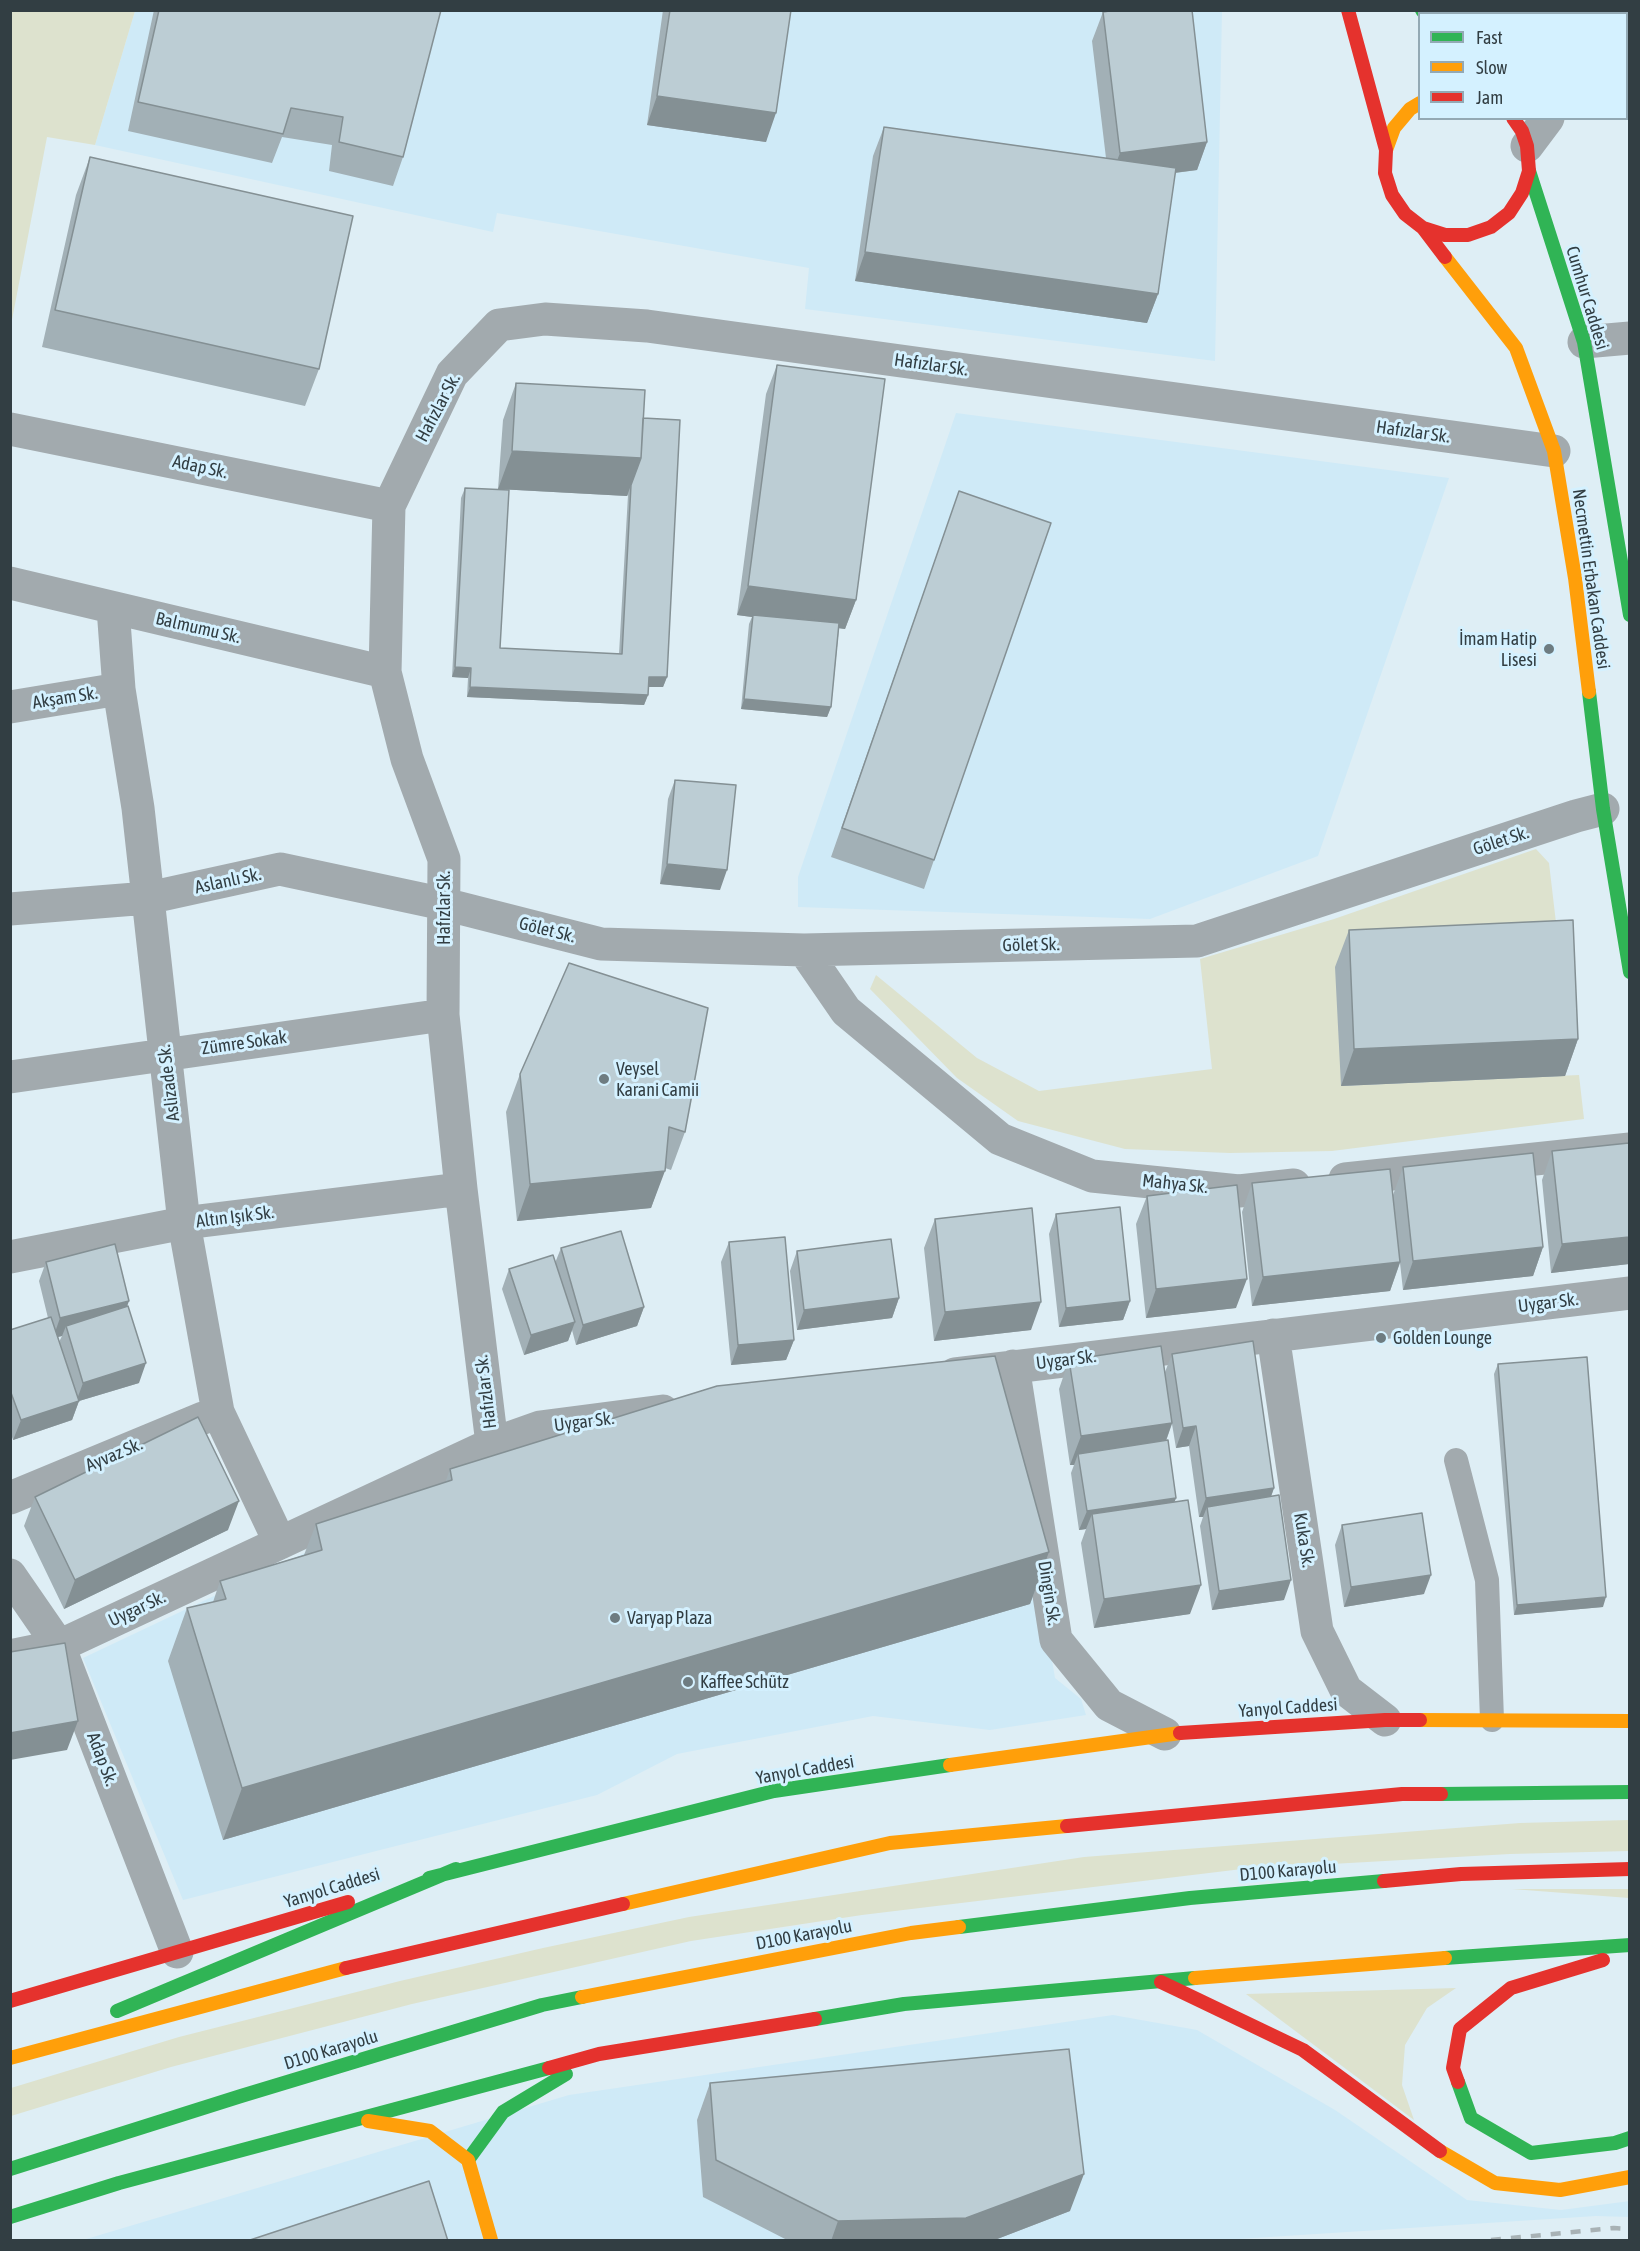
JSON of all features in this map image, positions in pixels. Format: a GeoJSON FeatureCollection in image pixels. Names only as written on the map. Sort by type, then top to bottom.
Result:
{"type":"FeatureCollection","features":[{"type":"Feature","properties":{"kind":"main road","name":"Necmettin Erbakan Caddesi"},"geometry":{"type":"LineString","coordinates":[[1348,10],[1386,150]]}},
{"type":"Feature","properties":{"kind":"main road","name":"Necmettin Erbakan Caddesi"},"geometry":{"type":"LineString","coordinates":[[1418,104],[1410,109],[1394,128],[1386,150],[1385,173],[1392,195],[1405,214],[1423,228],[1516,348],[1554,451],[1575,578],[1603,809],[1629,972]]}},
{"type":"Feature","properties":{"kind":"main road","name":"Necmettin Erbakan Caddesi"},"geometry":{"type":"LineString","coordinates":[[1423,228],[1445,235],[1468,235],[1491,227],[1509,213],[1522,193],[1523,145]]}},
{"type":"Feature","properties":{"kind":"main road","name":"Cumhur Caddesi"},"geometry":{"type":"LineString","coordinates":[[1523,145],[1584,342],[1626,573],[1629,615]]}},
{"type":"Feature","properties":{"kind":"main road"},"geometry":{"type":"LineString","coordinates":[[1594,1721],[1612,1709]]}},
{"type":"Feature","properties":{"kind":"main road","name":"Yanyol Caddesi"},"geometry":{"type":"LineString","coordinates":[[10,2001],[456,1869],[774,1791],[1165,1734],[1385,1719],[1629,1721]]}},
{"type":"Feature","properties":{"kind":"main road"},"geometry":{"type":"LineString","coordinates":[[10,2057],[349,1967],[890,1843],[1402,1794],[1629,1792]]}},
{"type":"Feature","properties":{"kind":"main road"},"geometry":{"type":"LineString","coordinates":[[10,2057],[456,1869]]}},
{"type":"Feature","properties":{"kind":"main road","name":"D100 Karayolu"},"geometry":{"type":"LineString","coordinates":[[10,2169],[241,2096],[542,2006],[910,1933],[1225,1895],[1461,1874],[1629,1869]]}},
{"type":"Feature","properties":{"kind":"main road"},"geometry":{"type":"LineString","coordinates":[[10,2217],[119,2183],[599,2054],[904,2004],[1349,1964],[1629,1945]]}},
{"type":"Feature","properties":{"kind":"main road"},"geometry":{"type":"LineString","coordinates":[[1629,1952],[1511,1988],[1460,2029],[1453,2068],[1471,2118],[1531,2153],[1616,2143],[1629,2138]]}},
{"type":"Feature","properties":{"kind":"main road"},"geometry":{"type":"LineString","coordinates":[[1161,1982],[1303,2050],[1450,2158],[1495,2183],[1560,2190],[1629,2177]]}},
{"type":"Feature","properties":{"kind":"main road"},"geometry":{"type":"LineString","coordinates":[[468,2160],[503,2112],[599,2054]]}},
{"type":"Feature","properties":{"kind":"main road"},"geometry":{"type":"LineString","coordinates":[[356,2119],[430,2132],[468,2160],[491,2241]]}},
{"type":"Feature","properties":{"kind":"main road"},"geometry":{"type":"LineString","coordinates":[[43,2192],[119,2183]]}},
{"type":"Feature","properties":{"kind":"street"},"geometry":{"type":"LineString","coordinates":[[1523,145],[1546,120]]}},
{"type":"Feature","properties":{"kind":"street","name":"Hafızlar Sk."},"geometry":{"type":"LineString","coordinates":[[492,1444],[461,1189],[443,1015],[444,859],[407,759],[386,672],[388,506],[452,374],[499,325],[545,319],[647,326],[1554,451]]}},
{"type":"Feature","properties":{"kind":"street"},"geometry":{"type":"LineString","coordinates":[[1584,342],[1629,338]]}},
{"type":"Feature","properties":{"kind":"street","name":"Adap Sk."},"geometry":{"type":"LineString","coordinates":[[10,429],[388,506]]}},
{"type":"Feature","properties":{"kind":"street","name":"Balmumu Sk."},"geometry":{"type":"LineString","coordinates":[[10,583],[386,672]]}},
{"type":"Feature","properties":{"kind":"street","name":"Aslizade Sk."},"geometry":{"type":"LineString","coordinates":[[114,608],[119,689],[138,808],[184,1223],[218,1412],[280,1543]]}},
{"type":"Feature","properties":{"kind":"street","name":"Akşam Sk."},"geometry":{"type":"LineString","coordinates":[[10,707],[119,689]]}},
{"type":"Feature","properties":{"kind":"street","name":"Gölet Sk."},"geometry":{"type":"LineString","coordinates":[[444,904],[601,944],[804,950],[1197,942],[1603,809]]}},
{"type":"Feature","properties":{"kind":"street","name":"Aslanlı Sk."},"geometry":{"type":"LineString","coordinates":[[10,909],[148,898],[279,870],[444,904]]}},
{"type":"Feature","properties":{"kind":"street","name":"Mahya Sk."},"geometry":{"type":"LineString","coordinates":[[804,950],[846,1011],[1000,1139],[1092,1176],[1239,1191],[1629,1149]]}},
{"type":"Feature","properties":{"kind":"street","name":"Zümre Sokak"},"geometry":{"type":"LineString","coordinates":[[10,1077],[443,1015]]}},
{"type":"Feature","properties":{"kind":"street","name":"Altın Işık Sk."},"geometry":{"type":"LineString","coordinates":[[10,1257],[184,1223],[461,1189]]}},
{"type":"Feature","properties":{"kind":"street","name":"Uygar Sk."},"geometry":{"type":"LineString","coordinates":[[930,1377],[1629,1293]]}},
{"type":"Feature","properties":{"kind":"street","name":"Kuka Sk."},"geometry":{"type":"LineString","coordinates":[[1273,1335],[1317,1631],[1346,1690],[1385,1719]]}},
{"type":"Feature","properties":{"kind":"street","name":"Dingin Sk."},"geometry":{"type":"LineString","coordinates":[[1013,1366],[1056,1640],[1109,1705],[1165,1734]]}},
{"type":"Feature","properties":{"kind":"street","name":"Uygar Sk."},"geometry":{"type":"LineString","coordinates":[[10,1656],[59,1646],[492,1444],[540,1427],[694,1407]]}},
{"type":"Feature","properties":{"kind":"street","name":"Ayvaz Sk."},"geometry":{"type":"LineString","coordinates":[[10,1498],[218,1412]]}},
{"type":"Feature","properties":{"kind":"street","name":"Adap Sk."},"geometry":{"type":"LineString","coordinates":[[10,1575],[59,1646],[177,1952]]}},
{"type":"Feature","properties":{"kind":"lane"},"geometry":{"type":"LineString","coordinates":[[1456,1460],[1487,1580],[1492,1720]]}},
{"type":"Feature","properties":{"kind":"shaded area"},"geometry":{"type":"Polygon","coordinates":[[[135,11],[1222,11],[1215,361],[805,309],[809,268],[497,213],[493,232],[95,145],[135,11]]]}},
{"type":"Feature","properties":{"kind":"shaded area"},"geometry":{"type":"Polygon","coordinates":[[[1629,11],[1629,20],[1628,22],[1628,12],[1450,12],[1629,11]]]}},
{"type":"Feature","properties":{"kind":"shaded area"},"geometry":{"type":"Polygon","coordinates":[[[956,413],[1449,478],[1318,856],[1150,919],[798,907],[798,877],[956,413]]]}},
{"type":"Feature","properties":{"kind":"shaded area","name":"Varyap Plaza"},"geometry":{"type":"Polygon","coordinates":[[[1008,1397],[1055,1678],[1081,1699],[1086,1715],[990,1730],[873,1716],[677,1754],[597,1795],[183,1900],[83,1658],[501,1460],[1008,1397]]]}},
{"type":"Feature","properties":{"kind":"shaded area"},"geometry":{"type":"Polygon","coordinates":[[[1113,2015],[1197,2030],[1335,2110],[1467,2200],[1561,2210],[1630,2201],[1629,2217],[1596,2216],[1223,2240],[83,2240],[569,2095],[1113,2015]]]}},
{"type":"Feature","properties":{"kind":"green space"},"geometry":{"type":"Polygon","coordinates":[[[11,10],[135,11],[95,145],[47,137],[11,325],[11,10]]]}},
{"type":"Feature","properties":{"kind":"green space"},"geometry":{"type":"Polygon","coordinates":[[[1536,849],[1549,863],[1560,957],[1341,1086],[1579,1075],[1584,1119],[1332,1151],[1230,1153],[1125,1149],[1018,1121],[957,1078],[870,989],[876,975],[977,1058],[1039,1091],[1212,1069],[1200,959],[1334,919],[1536,849]]]}},
{"type":"Feature","properties":{"kind":"green space"},"geometry":{"type":"Polygon","coordinates":[[[1629,1820],[1629,1851],[1510,1854],[1242,1869],[862,1915],[691,1941],[412,2004],[171,2067],[11,2116],[11,2088],[179,2037],[400,1981],[689,1917],[1084,1857],[1520,1823],[1629,1820]]]}},
{"type":"Feature","properties":{"kind":"green space"},"geometry":{"type":"Polygon","coordinates":[[[1512,1889],[1629,1889],[1629,1898],[1512,1889]]]}},
{"type":"Feature","properties":{"kind":"green space"},"geometry":{"type":"Polygon","coordinates":[[[1456,1988],[1427,2008],[1405,2045],[1402,2085],[1414,2120],[1246,1994],[1456,1988]]]}},
{"type":"Feature","properties":{"kind":"building"},"geometry":{"type":"Polygon","coordinates":[[[159,10],[441,10],[403,157],[339,142],[343,117],[291,108],[283,134],[138,102],[159,10]]]}},
{"type":"Feature","properties":{"kind":"building"},"geometry":{"type":"Polygon","coordinates":[[[670,10],[791,10],[776,113],[657,96],[670,10]]]}},
{"type":"Feature","properties":{"kind":"building"},"geometry":{"type":"Polygon","coordinates":[[[1192,10],[1207,142],[1120,153],[1103,12],[1192,10]]]}},
{"type":"Feature","properties":{"kind":"building"},"geometry":{"type":"Polygon","coordinates":[[[884,127],[1176,168],[1158,294],[865,252],[884,127]]]}},
{"type":"Feature","properties":{"kind":"building"},"geometry":{"type":"Polygon","coordinates":[[[90,157],[353,216],[319,369],[55,310],[90,157]]]}},
{"type":"Feature","properties":{"kind":"building"},"geometry":{"type":"Polygon","coordinates":[[[777,365],[885,379],[856,600],[748,586],[777,365]]]}},
{"type":"Feature","properties":{"kind":"building"},"geometry":{"type":"Polygon","coordinates":[[[516,383],[645,390],[641,458],[512,451],[516,383]]]}},
{"type":"Feature","properties":{"kind":"building"},"geometry":{"type":"Polygon","coordinates":[[[643,418],[680,420],[667,677],[649,677],[648,695],[470,687],[471,668],[455,667],[465,488],[509,490],[500,648],[622,654],[631,485],[641,458],[643,418]]]}},
{"type":"Feature","properties":{"kind":"building"},"geometry":{"type":"Polygon","coordinates":[[[959,491],[1051,523],[934,860],[842,828],[959,491]]]}},
{"type":"Feature","properties":{"kind":"building"},"geometry":{"type":"Polygon","coordinates":[[[753,615],[839,623],[831,707],[744,699],[753,615]]]}},
{"type":"Feature","properties":{"kind":"building"},"geometry":{"type":"Polygon","coordinates":[[[675,780],[736,785],[727,870],[667,864],[675,780]]]}},
{"type":"Feature","properties":{"kind":"building"},"geometry":{"type":"Polygon","coordinates":[[[1573,920],[1578,1039],[1354,1049],[1349,930],[1573,920]]]}},
{"type":"Feature","properties":{"kind":"building","name":"Veysel Karani Camii"},"geometry":{"type":"Polygon","coordinates":[[[569,963],[708,1008],[685,1132],[669,1127],[665,1171],[530,1184],[520,1074],[569,963]]]}},
{"type":"Feature","properties":{"kind":"building"},"geometry":{"type":"Polygon","coordinates":[[[1629,1143],[1629,1237],[1562,1244],[1552,1151],[1629,1143]]]}},
{"type":"Feature","properties":{"kind":"building"},"geometry":{"type":"Polygon","coordinates":[[[1533,1153],[1543,1247],[1413,1261],[1403,1167],[1533,1153]]]}},
{"type":"Feature","properties":{"kind":"building"},"geometry":{"type":"Polygon","coordinates":[[[1390,1169],[1400,1262],[1263,1277],[1252,1183],[1390,1169]]]}},
{"type":"Feature","properties":{"kind":"building"},"geometry":{"type":"Polygon","coordinates":[[[1237,1185],[1247,1279],[1156,1289],[1147,1196],[1237,1185]]]}},
{"type":"Feature","properties":{"kind":"building"},"geometry":{"type":"Polygon","coordinates":[[[1120,1207],[1130,1301],[1066,1308],[1056,1214],[1120,1207]]]}},
{"type":"Feature","properties":{"kind":"building"},"geometry":{"type":"Polygon","coordinates":[[[1032,1208],[1041,1302],[945,1312],[935,1219],[1032,1208]]]}},
{"type":"Feature","properties":{"kind":"building"},"geometry":{"type":"Polygon","coordinates":[[[621,1231],[644,1307],[583,1325],[561,1248],[621,1231]]]}},
{"type":"Feature","properties":{"kind":"building"},"geometry":{"type":"Polygon","coordinates":[[[785,1237],[794,1340],[738,1345],[729,1242],[785,1237]]]}},
{"type":"Feature","properties":{"kind":"building"},"geometry":{"type":"Polygon","coordinates":[[[891,1239],[899,1298],[804,1310],[797,1251],[891,1239]]]}},
{"type":"Feature","properties":{"kind":"building"},"geometry":{"type":"Polygon","coordinates":[[[115,1244],[129,1301],[60,1318],[46,1262],[115,1244]]]}},
{"type":"Feature","properties":{"kind":"building"},"geometry":{"type":"Polygon","coordinates":[[[553,1255],[575,1322],[531,1335],[509,1269],[553,1255]]]}},
{"type":"Feature","properties":{"kind":"building"},"geometry":{"type":"Polygon","coordinates":[[[128,1306],[146,1363],[83,1383],[66,1326],[128,1306]]]}},
{"type":"Feature","properties":{"kind":"building"},"geometry":{"type":"Polygon","coordinates":[[[51,1317],[79,1401],[21,1420],[10,1390],[10,1330],[51,1317]]]}},
{"type":"Feature","properties":{"kind":"building"},"geometry":{"type":"Polygon","coordinates":[[[1253,1341],[1274,1488],[1206,1498],[1196,1426],[1183,1428],[1172,1354],[1253,1341]]]}},
{"type":"Feature","properties":{"kind":"building"},"geometry":{"type":"Polygon","coordinates":[[[1161,1346],[1172,1423],[1081,1436],[1069,1360],[1161,1346]]]}},
{"type":"Feature","properties":{"kind":"building","name":"Varyap Plaza"},"geometry":{"type":"Polygon","coordinates":[[[995,1356],[1049,1552],[242,1788],[187,1608],[226,1599],[220,1581],[322,1550],[316,1524],[452,1480],[450,1469],[717,1386],[995,1356]]]}},
{"type":"Feature","properties":{"kind":"building"},"geometry":{"type":"Polygon","coordinates":[[[1587,1357],[1606,1597],[1517,1605],[1498,1364],[1587,1357]]]}},
{"type":"Feature","properties":{"kind":"building"},"geometry":{"type":"Polygon","coordinates":[[[198,1417],[239,1501],[75,1580],[35,1497],[198,1417]]]}},
{"type":"Feature","properties":{"kind":"building"},"geometry":{"type":"Polygon","coordinates":[[[1168,1440],[1176,1498],[1087,1511],[1078,1454],[1168,1440]]]}},
{"type":"Feature","properties":{"kind":"building"},"geometry":{"type":"Polygon","coordinates":[[[1279,1495],[1291,1580],[1219,1591],[1207,1507],[1279,1495]]]}},
{"type":"Feature","properties":{"kind":"building"},"geometry":{"type":"Polygon","coordinates":[[[1188,1500],[1201,1585],[1104,1599],[1092,1514],[1188,1500]]]}},
{"type":"Feature","properties":{"kind":"building"},"geometry":{"type":"Polygon","coordinates":[[[1422,1513],[1431,1575],[1351,1587],[1342,1525],[1422,1513]]]}},
{"type":"Feature","properties":{"kind":"building"},"geometry":{"type":"Polygon","coordinates":[[[65,1643],[78,1721],[10,1733],[10,1652],[65,1643]]]}},
{"type":"Feature","properties":{"kind":"building"},"geometry":{"type":"Polygon","coordinates":[[[1069,2049],[1084,2174],[966,2218],[838,2221],[716,2160],[710,2083],[1069,2049]]]}},
{"type":"Feature","properties":{"kind":"building"},"geometry":{"type":"Polygon","coordinates":[[[429,2181],[448,2241],[247,2241],[429,2181]]]}},
{"type":"Feature","properties":{"kind":"railway"},"geometry":{"type":"LineString","coordinates":[[1491,2240],[1614,2228],[1630,2229]]}},
{"type":"Feature","properties":{"kind":"traffic: fast"},"geometry":{"type":"LineString","coordinates":[[1529,171],[1584,342],[1630,615]]}},
{"type":"Feature","properties":{"kind":"traffic: fast"},"geometry":{"type":"LineString","coordinates":[[1589,692],[1603,809],[1630,972]]}},
{"type":"Feature","properties":{"kind":"traffic: fast"},"geometry":{"type":"LineString","coordinates":[[429,1878],[774,1791],[950,1765]]}},
{"type":"Feature","properties":{"kind":"traffic: fast"},"geometry":{"type":"LineString","coordinates":[[1441,1794],[1630,1792]]}},
{"type":"Feature","properties":{"kind":"traffic: fast"},"geometry":{"type":"LineString","coordinates":[[117,2011],[456,1869]]}},
{"type":"Feature","properties":{"kind":"traffic: fast"},"geometry":{"type":"LineString","coordinates":[[959,1927],[1190,1898],[1384,1881]]}},
{"type":"Feature","properties":{"kind":"traffic: fast"},"geometry":{"type":"LineString","coordinates":[[1445,1958],[1630,1945]]}},
{"type":"Feature","properties":{"kind":"traffic: fast"},"geometry":{"type":"LineString","coordinates":[[815,2019],[904,2004],[1195,1978]]}},
{"type":"Feature","properties":{"kind":"traffic: fast"},"geometry":{"type":"LineString","coordinates":[[10,2169],[542,2005],[582,1997]]}},
{"type":"Feature","properties":{"kind":"traffic: fast"},"geometry":{"type":"LineString","coordinates":[[10,2217],[119,2183],[549,2068]]}},
{"type":"Feature","properties":{"kind":"traffic: fast"},"geometry":{"type":"LineString","coordinates":[[468,2160],[503,2112],[566,2074]]}},
{"type":"Feature","properties":{"kind":"traffic: fast"},"geometry":{"type":"LineString","coordinates":[[1458,2082],[1471,2118],[1531,2153],[1615,2143],[1630,2138]]}},
{"type":"Feature","properties":{"kind":"traffic: slow"},"geometry":{"type":"LineString","coordinates":[[1386,150],[1394,128],[1410,109],[1418,104]]}},
{"type":"Feature","properties":{"kind":"traffic: slow"},"geometry":{"type":"LineString","coordinates":[[1445,257],[1516,348],[1554,451],[1575,578],[1589,692]]}},
{"type":"Feature","properties":{"kind":"traffic: slow"},"geometry":{"type":"LineString","coordinates":[[1420,1720],[1630,1721]]}},
{"type":"Feature","properties":{"kind":"traffic: slow"},"geometry":{"type":"LineString","coordinates":[[950,1765],[1180,1733]]}},
{"type":"Feature","properties":{"kind":"traffic: slow"},"geometry":{"type":"LineString","coordinates":[[623,1904],[890,1843],[1067,1826]]}},
{"type":"Feature","properties":{"kind":"traffic: slow"},"geometry":{"type":"LineString","coordinates":[[582,1997],[911,1933],[959,1927]]}},
{"type":"Feature","properties":{"kind":"traffic: slow"},"geometry":{"type":"LineString","coordinates":[[1195,1978],[1445,1958]]}},
{"type":"Feature","properties":{"kind":"traffic: slow"},"geometry":{"type":"LineString","coordinates":[[10,2058],[346,1968]]}},
{"type":"Feature","properties":{"kind":"traffic: slow"},"geometry":{"type":"LineString","coordinates":[[368,2121],[430,2131],[468,2160],[491,2240]]}},
{"type":"Feature","properties":{"kind":"traffic: slow"},"geometry":{"type":"LineString","coordinates":[[1440,2151],[1495,2183],[1560,2190],[1630,2177]]}},
{"type":"Feature","properties":{"kind":"traffic: jam"},"geometry":{"type":"LineString","coordinates":[[1348,10],[1386,150],[1385,173],[1392,195],[1405,214],[1423,228],[1445,257]]}},
{"type":"Feature","properties":{"kind":"traffic: jam"},"geometry":{"type":"LineString","coordinates":[[1423,228],[1445,235],[1468,235],[1491,227],[1509,213],[1522,193],[1529,171],[1527,146],[1522,131],[1514,120]]}},
{"type":"Feature","properties":{"kind":"traffic: jam"},"geometry":{"type":"LineString","coordinates":[[1180,1733],[1385,1720],[1420,1720]]}},
{"type":"Feature","properties":{"kind":"traffic: jam"},"geometry":{"type":"LineString","coordinates":[[1067,1826],[1402,1794],[1441,1794]]}},
{"type":"Feature","properties":{"kind":"traffic: jam"},"geometry":{"type":"LineString","coordinates":[[1384,1881],[1461,1874],[1630,1869]]}},
{"type":"Feature","properties":{"kind":"traffic: jam"},"geometry":{"type":"LineString","coordinates":[[10,2001],[348,1902]]}},
{"type":"Feature","properties":{"kind":"traffic: jam"},"geometry":{"type":"LineString","coordinates":[[346,1968],[623,1904]]}},
{"type":"Feature","properties":{"kind":"traffic: jam"},"geometry":{"type":"LineString","coordinates":[[1458,2082],[1453,2068],[1460,2029],[1511,1988],[1603,1960]]}},
{"type":"Feature","properties":{"kind":"traffic: jam"},"geometry":{"type":"LineString","coordinates":[[1161,1982],[1303,2050],[1440,2151]]}},
{"type":"Feature","properties":{"kind":"traffic: jam"},"geometry":{"type":"LineString","coordinates":[[549,2068],[599,2054],[815,2019]]}},
{"type":"Feature","properties":{"kind":"place","name":"İmam Hatip Lisesi"},"geometry":{"type":"Point","coordinates":[1549,649]}},
{"type":"Feature","properties":{"kind":"place","name":"Veysel Karani Camii"},"geometry":{"type":"Point","coordinates":[604,1079]}},
{"type":"Feature","properties":{"kind":"place","name":"Golden Lounge"},"geometry":{"type":"Point","coordinates":[1381,1338]}},
{"type":"Feature","properties":{"kind":"place","name":"Varyap Plaza"},"geometry":{"type":"Point","coordinates":[615,1618]}},
{"type":"Feature","properties":{"kind":"place","name":"Kaffee Schütz"},"geometry":{"type":"Point","coordinates":[688,1682]}}]}
